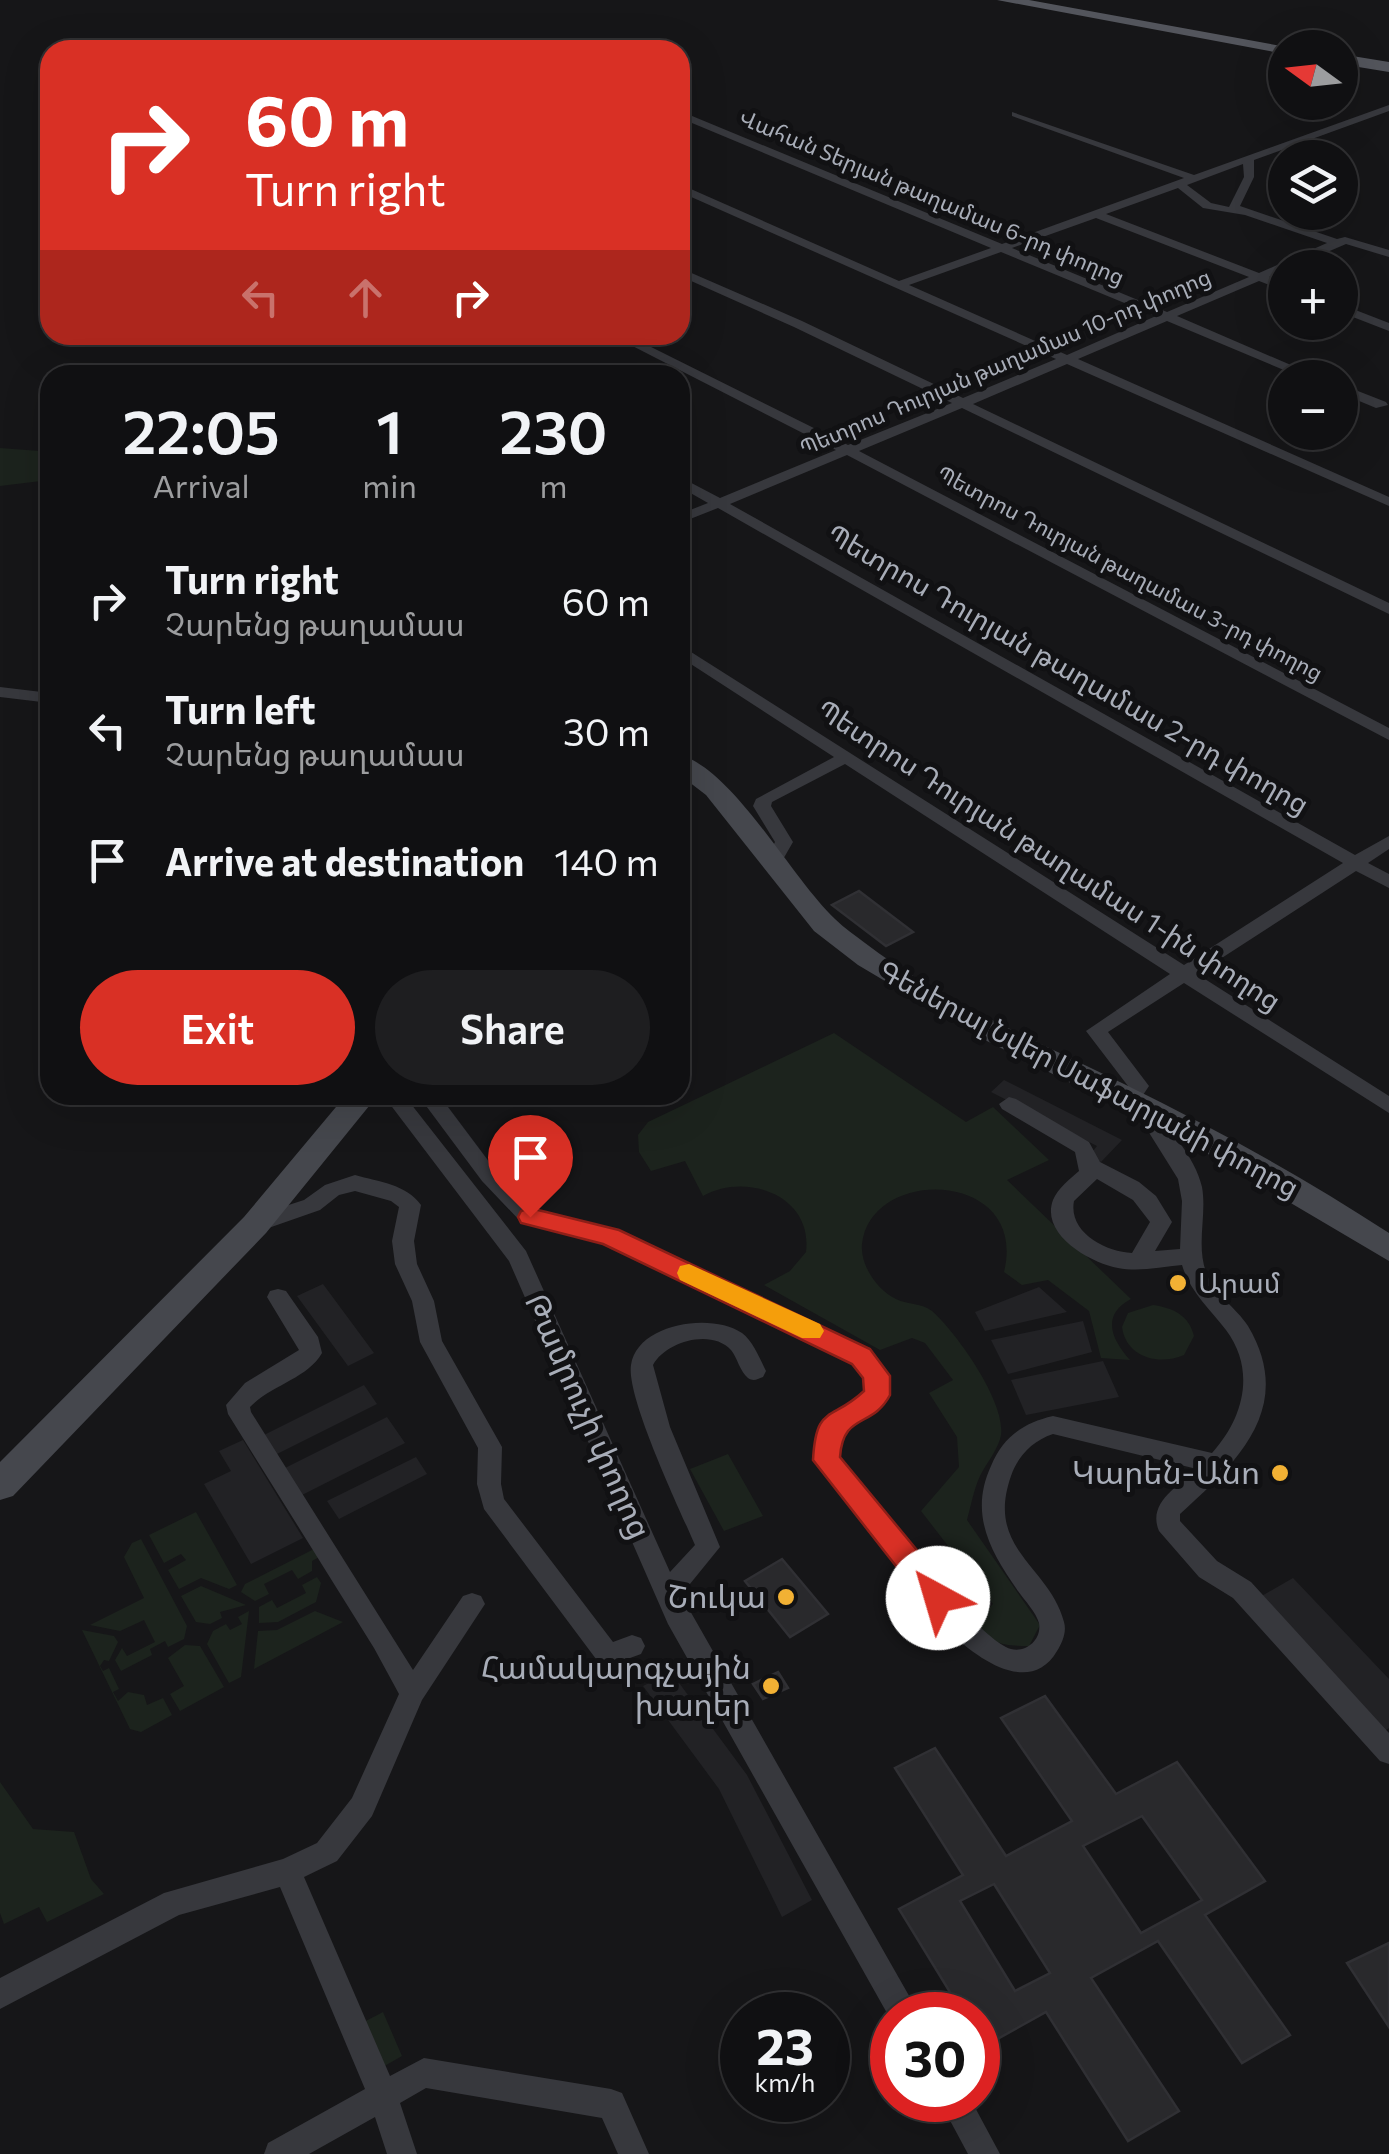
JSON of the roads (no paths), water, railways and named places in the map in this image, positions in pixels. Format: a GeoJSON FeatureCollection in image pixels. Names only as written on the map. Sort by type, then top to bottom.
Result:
{"type":"FeatureCollection","features":[{"type":"Feature","properties":{"kind":"main road"},"geometry":{"type":"LineString","coordinates":[[1004,0],[1268,46]]}},
{"type":"Feature","properties":{"kind":"main road"},"geometry":{"type":"LineString","coordinates":[[1358,62],[1389,68]]}},
{"type":"Feature","properties":{"kind":"main road","name":"Գեներալ Նվեր Սաֆարյանի փողոց"},"geometry":{"type":"LineString","coordinates":[[690,771],[715,790],[824,926],[868,959],[991,1032],[1296,1188],[1389,1249]]}},
{"type":"Feature","properties":{"kind":"main road"},"geometry":{"type":"LineString","coordinates":[[0,1485],[255,1225],[355,1105]]}},
{"type":"Feature","properties":{"kind":"street"},"geometry":{"type":"LineString","coordinates":[[901,284],[1389,108]]}},
{"type":"Feature","properties":{"kind":"street"},"geometry":{"type":"LineString","coordinates":[[1016,114],[1193,178]]}},
{"type":"Feature","properties":{"kind":"street","name":"Վահան Տերյան թաղամաս 6-րդ փողոց"},"geometry":{"type":"LineString","coordinates":[[690,118],[1273,360]]}},
{"type":"Feature","properties":{"kind":"street"},"geometry":{"type":"LineString","coordinates":[[1241,213],[1234,208],[1249,177],[1248,157]]}},
{"type":"Feature","properties":{"kind":"street"},"geometry":{"type":"LineString","coordinates":[[1178,183],[1207,206],[1389,254]]}},
{"type":"Feature","properties":{"kind":"street"},"geometry":{"type":"LineString","coordinates":[[690,192],[1389,502]]}},
{"type":"Feature","properties":{"kind":"street"},"geometry":{"type":"LineString","coordinates":[[1096,214],[1268,279]]}},
{"type":"Feature","properties":{"kind":"street","name":"Պետրոս Դուրյան թաղամաս 10-րդ փողոց"},"geometry":{"type":"LineString","coordinates":[[690,516],[1341,242]]}},
{"type":"Feature","properties":{"kind":"street"},"geometry":{"type":"LineString","coordinates":[[690,276],[798,324],[1389,609]]}},
{"type":"Feature","properties":{"kind":"street"},"geometry":{"type":"LineString","coordinates":[[1358,315],[1389,327]]}},
{"type":"Feature","properties":{"kind":"street","name":"Պետրոս Դուրյան թաղամաս 3-րդ փողոց"},"geometry":{"type":"LineString","coordinates":[[636,345],[676,365]]}},
{"type":"Feature","properties":{"kind":"street","name":"Պետրոս Դուրյան թաղամաս 3-րդ փողոց"},"geometry":{"type":"LineString","coordinates":[[690,372],[1389,734]]}},
{"type":"Feature","properties":{"kind":"street"},"geometry":{"type":"LineString","coordinates":[[1358,395],[1381,405]]}},
{"type":"Feature","properties":{"kind":"street","name":"Պետրոս Դուրյան թաղամաս 2-րդ փողոց"},"geometry":{"type":"LineString","coordinates":[[690,486],[1389,882]]}},
{"type":"Feature","properties":{"kind":"street","name":"Պետրոս Դուրյան թաղամաս 1-ին փողոց"},"geometry":{"type":"LineString","coordinates":[[690,657],[1389,1106]]}},
{"type":"Feature","properties":{"kind":"street"},"geometry":{"type":"LineString","coordinates":[[0,692],[40,697]]}},
{"type":"Feature","properties":{"kind":"street"},"geometry":{"type":"LineString","coordinates":[[772,864],[784,842],[762,806],[765,799],[844,758]]}},
{"type":"Feature","properties":{"kind":"street"},"geometry":{"type":"LineString","coordinates":[[1389,841],[1096,1031],[1139,1086],[1136,1104],[1190,1180],[1190,1256],[1202,1291],[1239,1331],[1254,1361],[1256,1387],[1247,1429],[1219,1464],[1168,1510],[1168,1524],[1208,1569],[1242,1590],[1389,1752]]}},
{"type":"Feature","properties":{"kind":"street"},"geometry":{"type":"LineString","coordinates":[[1010,1104],[1082,1147],[1091,1167],[1139,1190],[1156,1210],[1161,1222],[1139,1259]]}},
{"type":"Feature","properties":{"kind":"street","name":"Թամրուչի փողոց"},"geometry":{"type":"LineString","coordinates":[[400,1105],[518,1257],[666,1594],[892,1992]]}},
{"type":"Feature","properties":{"kind":"street"},"geometry":{"type":"LineString","coordinates":[[436,1105],[489,1176],[530,1217],[610,1237],[861,1356],[876,1376],[877,1395],[862,1410],[842,1417],[828,1432],[826,1460],[961,1626],[980,1645],[1005,1659],[1032,1658],[1047,1646],[1052,1633],[1048,1615],[997,1540],[990,1518],[991,1498],[1002,1465],[1027,1433],[1053,1425],[1219,1464]]}},
{"type":"Feature","properties":{"kind":"street"},"geometry":{"type":"LineString","coordinates":[[1091,1167],[1061,1209],[1070,1231],[1088,1250],[1118,1260],[1190,1256]]}},
{"type":"Feature","properties":{"kind":"street"},"geometry":{"type":"LineString","coordinates":[[255,1225],[312,1205],[332,1190],[355,1184],[398,1195],[410,1205],[402,1242],[406,1264],[423,1301],[431,1342],[490,1446],[489,1484],[493,1502],[608,1655],[632,1646]]}},
{"type":"Feature","properties":{"kind":"street"},"geometry":{"type":"LineString","coordinates":[[278,1297],[310,1343],[311,1353],[302,1363],[245,1394],[238,1405],[240,1414],[384,1640],[412,1693]]}},
{"type":"Feature","properties":{"kind":"street"},"geometry":{"type":"LineString","coordinates":[[666,1594],[708,1547],[669,1454],[642,1362],[651,1349],[698,1328],[717,1330],[735,1340],[755,1371]]}},
{"type":"Feature","properties":{"kind":"street"},"geometry":{"type":"LineString","coordinates":[[0,1994],[174,1903],[288,1871],[328,1852],[362,1807],[412,1693],[472,1604]]}},
{"type":"Feature","properties":{"kind":"street"},"geometry":{"type":"LineString","coordinates":[[288,1871],[383,2096],[402,2154]]}},
{"type":"Feature","properties":{"kind":"street"},"geometry":{"type":"LineString","coordinates":[[279,2154],[424,2073],[611,2104],[634,2154]]}},
{"type":"Feature","properties":{"kind":"street"},"geometry":{"type":"LineString","coordinates":[[967,2122],[985,2154]]}},
{"type":"Feature","properties":{"kind":"place","name":"Արամ"},"geometry":{"type":"Point","coordinates":[1178,1283]}},
{"type":"Feature","properties":{"kind":"place","name":"Կարեն-Անո"},"geometry":{"type":"Point","coordinates":[1280,1473]}},
{"type":"Feature","properties":{"kind":"place","name":"Շուկա"},"geometry":{"type":"Point","coordinates":[786,1597]}},
{"type":"Feature","properties":{"kind":"place","name":"Համակարգչային խաղեր"},"geometry":{"type":"Point","coordinates":[771,1686]}}]}
